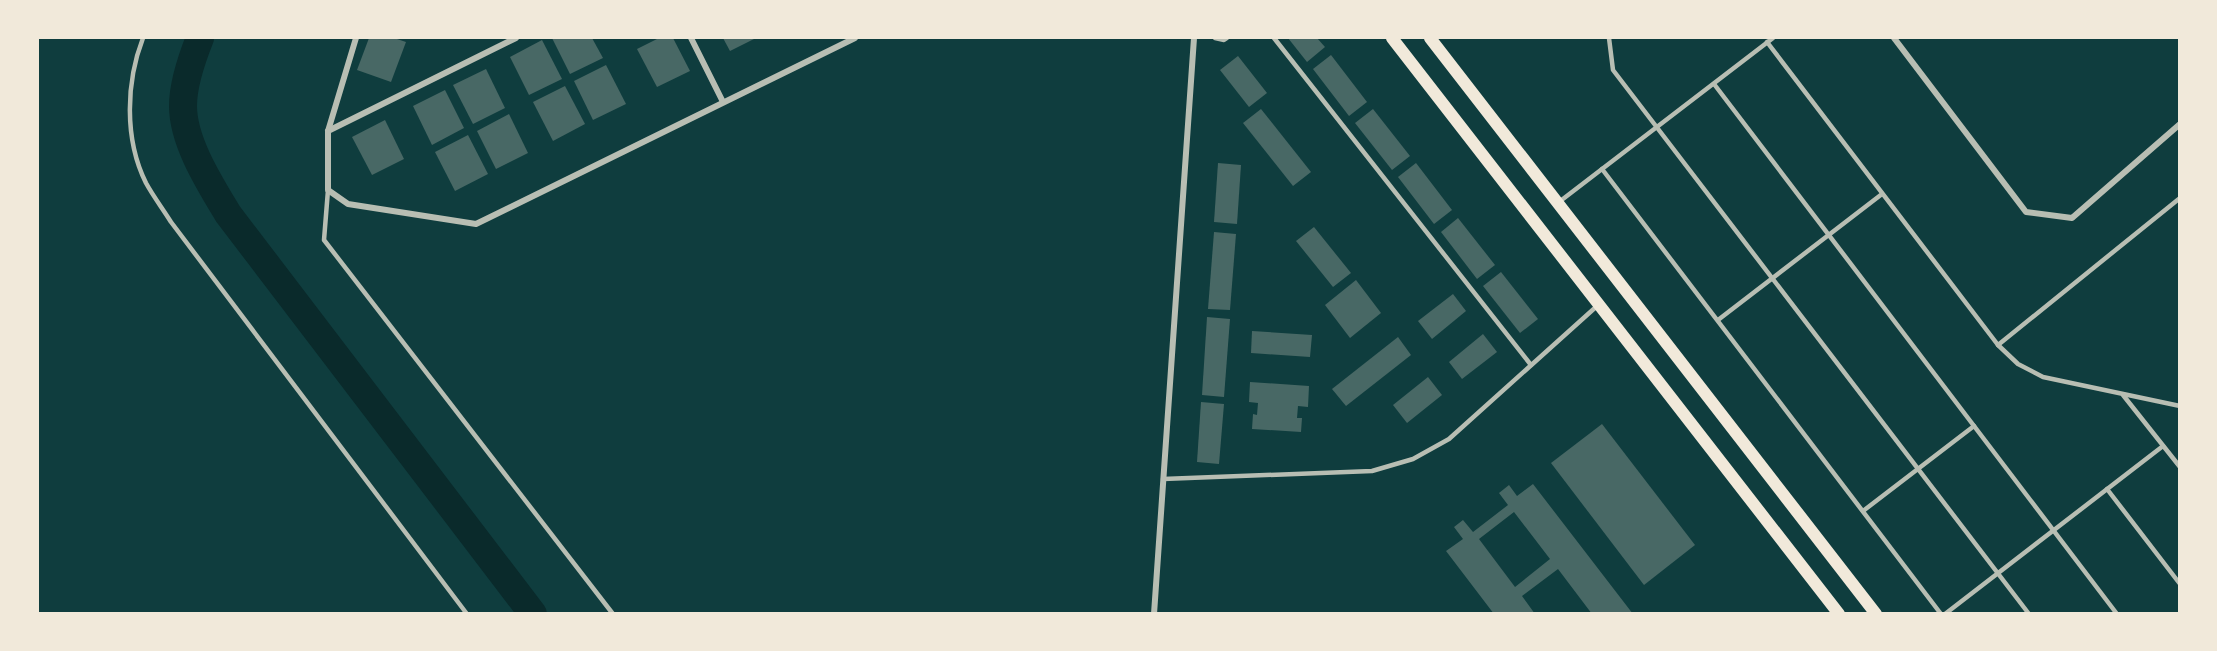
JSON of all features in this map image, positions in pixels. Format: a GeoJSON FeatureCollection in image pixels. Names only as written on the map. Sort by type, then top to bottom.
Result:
{"type":"FeatureCollection","features":[{"type":"Feature","properties":{"kind":"main road"},"geometry":{"type":"LineString","coordinates":[[1392,38],[1839,614]]}},
{"type":"Feature","properties":{"kind":"main road"},"geometry":{"type":"LineString","coordinates":[[1430,38],[1876,614]]}},
{"type":"Feature","properties":{"kind":"street"},"geometry":{"type":"LineString","coordinates":[[356,38],[328,131],[328,190],[348,204],[476,224],[855,38]]}},
{"type":"Feature","properties":{"kind":"street"},"geometry":{"type":"LineString","coordinates":[[328,131],[516,38]]}},
{"type":"Feature","properties":{"kind":"street"},"geometry":{"type":"LineString","coordinates":[[691,38],[723,102]]}},
{"type":"Feature","properties":{"kind":"street"},"geometry":{"type":"LineString","coordinates":[[1154,614],[1194,38]]}},
{"type":"Feature","properties":{"kind":"street"},"geometry":{"type":"LineString","coordinates":[[1894,38],[2026,212],[2072,218],[2180,124]]}},
{"type":"Feature","properties":{"kind":"lane"},"geometry":{"type":"LineString","coordinates":[[143,38],[130,88],[131,136],[145,182],[171,222],[467,614]]}},
{"type":"Feature","properties":{"kind":"lane"},"geometry":{"type":"LineString","coordinates":[[1215,38],[1224,40],[1227,38]]}},
{"type":"Feature","properties":{"kind":"lane"},"geometry":{"type":"LineString","coordinates":[[1274,38],[1531,365]]}},
{"type":"Feature","properties":{"kind":"lane"},"geometry":{"type":"LineString","coordinates":[[1609,38],[1613,70],[2029,614]]}},
{"type":"Feature","properties":{"kind":"lane"},"geometry":{"type":"LineString","coordinates":[[1558,202],[1773,38]]}},
{"type":"Feature","properties":{"kind":"lane"},"geometry":{"type":"LineString","coordinates":[[1767,42],[1998,345],[2018,364],[2043,377],[2180,406]]}},
{"type":"Feature","properties":{"kind":"lane"},"geometry":{"type":"LineString","coordinates":[[1714,84],[2117,614]]}},
{"type":"Feature","properties":{"kind":"lane"},"geometry":{"type":"LineString","coordinates":[[1602,169],[1943,614],[2163,446]]}},
{"type":"Feature","properties":{"kind":"lane"},"geometry":{"type":"LineString","coordinates":[[328,190],[324,240],[613,614]]}},
{"type":"Feature","properties":{"kind":"lane"},"geometry":{"type":"LineString","coordinates":[[1718,320],[1882,194]]}},
{"type":"Feature","properties":{"kind":"lane"},"geometry":{"type":"LineString","coordinates":[[1998,345],[2180,198]]}},
{"type":"Feature","properties":{"kind":"lane"},"geometry":{"type":"LineString","coordinates":[[1163,479],[1372,471],[1413,459],[1449,439],[1599,304]]}},
{"type":"Feature","properties":{"kind":"lane"},"geometry":{"type":"LineString","coordinates":[[2123,395],[2180,467]]}},
{"type":"Feature","properties":{"kind":"lane"},"geometry":{"type":"LineString","coordinates":[[1863,511],[1974,426]]}},
{"type":"Feature","properties":{"kind":"lane"},"geometry":{"type":"LineString","coordinates":[[2107,489],[2180,584]]}},
{"type":"Feature","properties":{"kind":"building"},"geometry":{"type":"Polygon","coordinates":[[[369,38],[394,38],[406,42],[391,82],[357,70],[369,38]]]}},
{"type":"Feature","properties":{"kind":"building"},"geometry":{"type":"Polygon","coordinates":[[[552,38],[592,38],[603,58],[570,74],[552,38]]]}},
{"type":"Feature","properties":{"kind":"building"},"geometry":{"type":"Polygon","coordinates":[[[659,38],[673,38],[690,71],[657,87],[637,49],[659,38]]]}},
{"type":"Feature","properties":{"kind":"building"},"geometry":{"type":"Polygon","coordinates":[[[723,38],[756,38],[730,51],[723,38]]]}},
{"type":"Feature","properties":{"kind":"building"},"geometry":{"type":"Polygon","coordinates":[[[1288,38],[1317,38],[1325,47],[1307,62],[1288,38]]]}},
{"type":"Feature","properties":{"kind":"building"},"geometry":{"type":"Polygon","coordinates":[[[542,40],[562,79],[529,95],[510,57],[542,40]]]}},
{"type":"Feature","properties":{"kind":"building"},"geometry":{"type":"Polygon","coordinates":[[[1331,55],[1367,102],[1349,116],[1313,69],[1331,55]]]}},
{"type":"Feature","properties":{"kind":"building"},"geometry":{"type":"Polygon","coordinates":[[[1238,56],[1267,93],[1249,107],[1220,70],[1238,56]]]}},
{"type":"Feature","properties":{"kind":"building"},"geometry":{"type":"Polygon","coordinates":[[[606,65],[626,104],[593,120],[574,81],[606,65]]]}},
{"type":"Feature","properties":{"kind":"building"},"geometry":{"type":"Polygon","coordinates":[[[486,69],[505,108],[473,124],[453,85],[486,69]]]}},
{"type":"Feature","properties":{"kind":"building"},"geometry":{"type":"Polygon","coordinates":[[[565,86],[585,124],[553,141],[533,102],[565,86]]]}},
{"type":"Feature","properties":{"kind":"building"},"geometry":{"type":"Polygon","coordinates":[[[445,90],[464,128],[432,145],[413,106],[445,90]]]}},
{"type":"Feature","properties":{"kind":"building"},"geometry":{"type":"Polygon","coordinates":[[[1261,109],[1311,172],[1293,186],[1243,123],[1261,109]]]}},
{"type":"Feature","properties":{"kind":"building"},"geometry":{"type":"Polygon","coordinates":[[[1373,109],[1410,156],[1392,170],[1355,123],[1373,109]]]}},
{"type":"Feature","properties":{"kind":"building"},"geometry":{"type":"Polygon","coordinates":[[[509,114],[528,153],[496,169],[477,131],[509,114]]]}},
{"type":"Feature","properties":{"kind":"building"},"geometry":{"type":"Polygon","coordinates":[[[385,120],[404,159],[372,175],[352,137],[385,120]]]}},
{"type":"Feature","properties":{"kind":"building"},"geometry":{"type":"Polygon","coordinates":[[[468,135],[488,174],[455,191],[435,152],[468,135]]]}},
{"type":"Feature","properties":{"kind":"building"},"geometry":{"type":"Polygon","coordinates":[[[1218,163],[1241,165],[1237,224],[1214,222],[1218,163]]]}},
{"type":"Feature","properties":{"kind":"building"},"geometry":{"type":"Polygon","coordinates":[[[1416,163],[1452,210],[1434,224],[1398,177],[1416,163]]]}},
{"type":"Feature","properties":{"kind":"building"},"geometry":{"type":"Polygon","coordinates":[[[1458,218],[1495,265],[1477,279],[1441,232],[1458,218]]]}},
{"type":"Feature","properties":{"kind":"building"},"geometry":{"type":"Polygon","coordinates":[[[1314,227],[1351,273],[1333,287],[1296,241],[1314,227]]]}},
{"type":"Feature","properties":{"kind":"building"},"geometry":{"type":"Polygon","coordinates":[[[1214,232],[1236,234],[1230,310],[1208,309],[1214,232]]]}},
{"type":"Feature","properties":{"kind":"building"},"geometry":{"type":"Polygon","coordinates":[[[1501,272],[1538,319],[1520,333],[1483,286],[1501,272]]]}},
{"type":"Feature","properties":{"kind":"building"},"geometry":{"type":"Polygon","coordinates":[[[1356,280],[1381,313],[1350,338],[1325,305],[1356,280]]]}},
{"type":"Feature","properties":{"kind":"building"},"geometry":{"type":"Polygon","coordinates":[[[1453,294],[1466,311],[1432,339],[1418,321],[1453,294]]]}},
{"type":"Feature","properties":{"kind":"building"},"geometry":{"type":"Polygon","coordinates":[[[1207,317],[1230,319],[1224,397],[1202,395],[1207,317]]]}},
{"type":"Feature","properties":{"kind":"building"},"geometry":{"type":"Polygon","coordinates":[[[1252,331],[1312,335],[1310,357],[1251,353],[1252,331]]]}},
{"type":"Feature","properties":{"kind":"building"},"geometry":{"type":"Polygon","coordinates":[[[1483,334],[1497,352],[1462,379],[1449,362],[1483,334]]]}},
{"type":"Feature","properties":{"kind":"building"},"geometry":{"type":"Polygon","coordinates":[[[1398,337],[1411,355],[1346,406],[1332,389],[1398,337]]]}},
{"type":"Feature","properties":{"kind":"building"},"geometry":{"type":"Polygon","coordinates":[[[1428,377],[1442,395],[1407,423],[1393,405],[1428,377]]]}},
{"type":"Feature","properties":{"kind":"building"},"geometry":{"type":"Polygon","coordinates":[[[1250,382],[1309,386],[1308,407],[1298,406],[1297,418],[1302,418],[1301,432],[1252,429],[1253,414],[1257,415],[1258,403],[1249,402],[1250,382]]]}},
{"type":"Feature","properties":{"kind":"building"},"geometry":{"type":"Polygon","coordinates":[[[1201,402],[1224,404],[1219,464],[1197,462],[1201,402]]]}},
{"type":"Feature","properties":{"kind":"building"},"geometry":{"type":"Polygon","coordinates":[[[1602,424],[1695,545],[1644,585],[1551,463],[1602,424]]]}},
{"type":"Feature","properties":{"kind":"building"},"geometry":{"type":"Polygon","coordinates":[[[1533,484],[1633,614],[1592,614],[1558,569],[1522,596],[1535,614],[1494,614],[1446,551],[1463,539],[1454,527],[1463,520],[1473,532],[1508,505],[1499,493],[1509,485],[1517,496],[1533,484]],[[1514,512],[1479,539],[1515,587],[1550,559],[1514,512]]]}},
{"type":"Feature","properties":{"kind":"waterway"},"geometry":{"type":"LineString","coordinates":[[200,38],[185,89],[184,120],[192,148],[213,190],[228,214],[533,614]]}}]}
